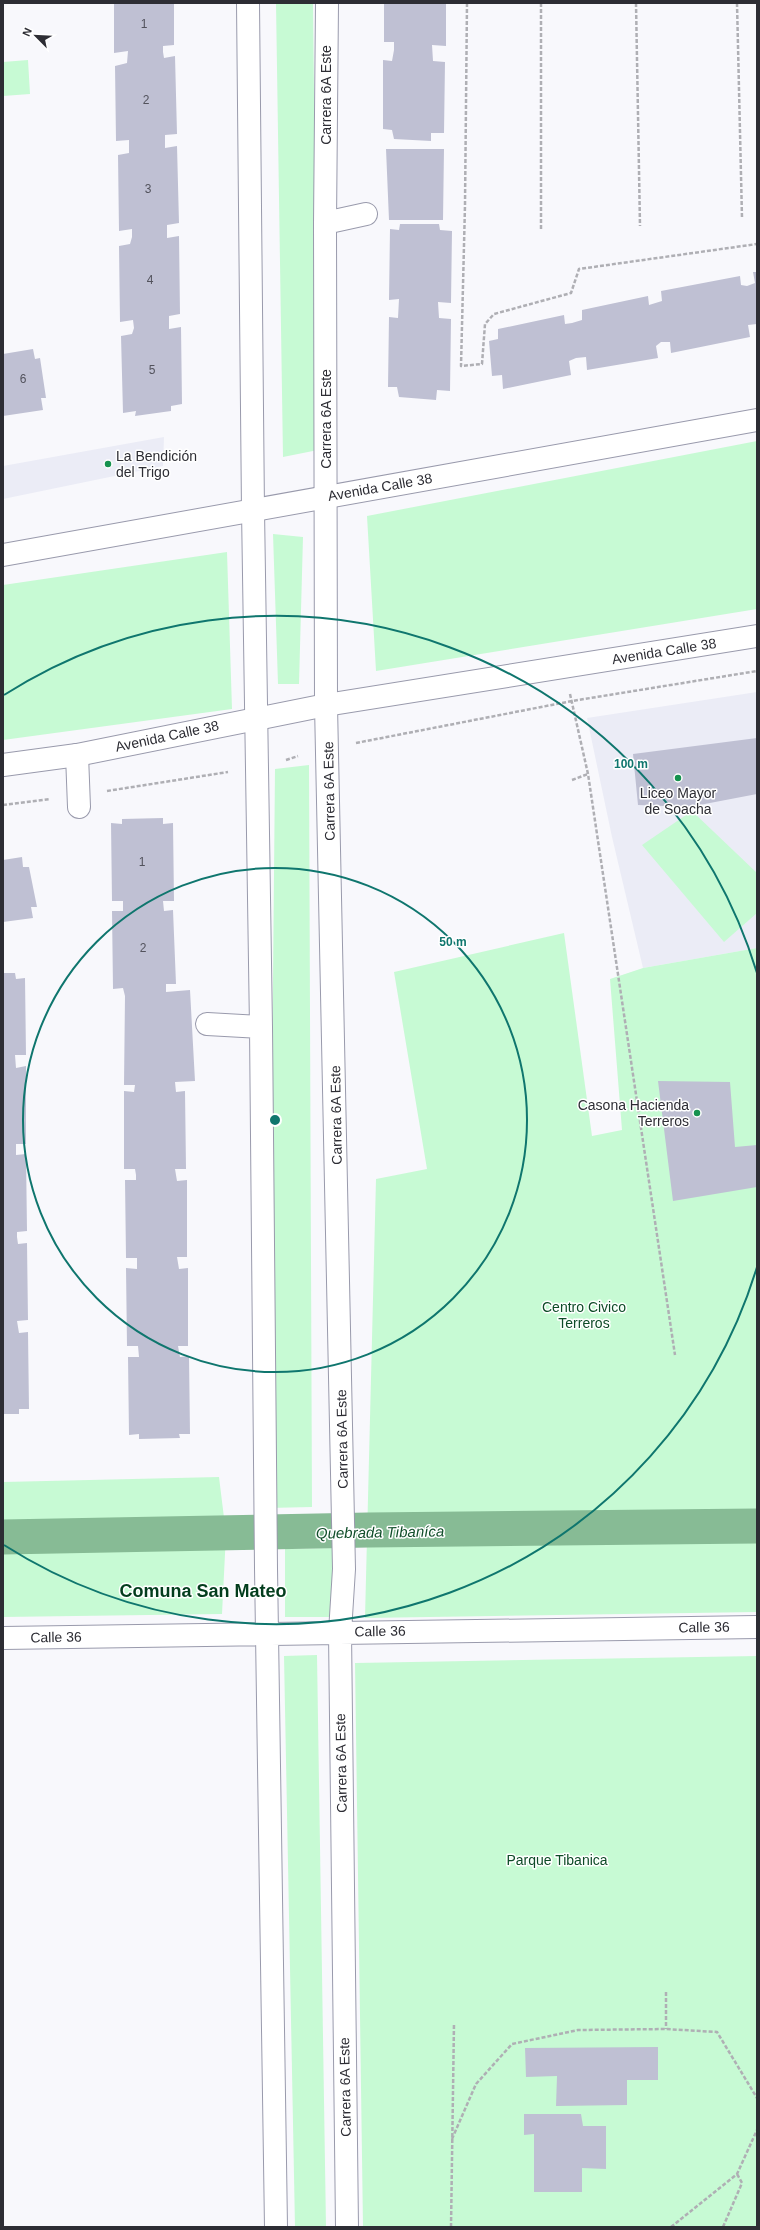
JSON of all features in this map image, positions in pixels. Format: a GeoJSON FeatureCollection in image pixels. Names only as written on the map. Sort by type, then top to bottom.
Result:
{"type":"FeatureCollection","features":[{"type":"Feature","properties":{"kind":"street"},"geometry":{"type":"LineString","coordinates":[[248,3],[256,767],[261,1027],[266,1568],[276,2227]]}},
{"type":"Feature","properties":{"kind":"street","name":"Carrera 6A Este"},"geometry":{"type":"LineString","coordinates":[[327,3],[325,223],[326,706],[329,749],[344,1569],[340,1632],[347,2227]]}},
{"type":"Feature","properties":{"kind":"street"},"geometry":{"type":"LineString","coordinates":[[325,223],[366,214]]}},
{"type":"Feature","properties":{"kind":"street","name":"Avenida Calle 38"},"geometry":{"type":"LineString","coordinates":[[3,555],[757,420]]}},
{"type":"Feature","properties":{"kind":"street","name":"Avenida Calle 38"},"geometry":{"type":"LineString","coordinates":[[3,765],[78,755],[256,718],[326,706],[564,666],[757,636]]}},
{"type":"Feature","properties":{"kind":"street"},"geometry":{"type":"LineString","coordinates":[[78,755],[78,802]]}},
{"type":"Feature","properties":{"kind":"street"},"geometry":{"type":"LineString","coordinates":[[207,1024],[261,1027]]}},
{"type":"Feature","properties":{"kind":"street","name":"Calle 36"},"geometry":{"type":"LineString","coordinates":[[3,1638],[757,1627]]}},
{"type":"Feature","properties":{"kind":"path"},"geometry":{"type":"LineString","coordinates":[[467,3],[466,206],[461,366],[482,364],[485,324],[494,314],[571,293],[579,269],[757,244]]}},
{"type":"Feature","properties":{"kind":"path"},"geometry":{"type":"LineString","coordinates":[[541,3],[541,229]]}},
{"type":"Feature","properties":{"kind":"path"},"geometry":{"type":"LineString","coordinates":[[636,3],[640,226]]}},
{"type":"Feature","properties":{"kind":"path"},"geometry":{"type":"LineString","coordinates":[[737,3],[742,218]]}},
{"type":"Feature","properties":{"kind":"path"},"geometry":{"type":"LineString","coordinates":[[564,666],[588,774],[675,1355]]}},
{"type":"Feature","properties":{"kind":"path"},"geometry":{"type":"LineString","coordinates":[[3,805],[78,802],[256,767],[400,733],[572,701],[757,671]]}},
{"type":"Feature","properties":{"kind":"path"},"geometry":{"type":"LineString","coordinates":[[572,780],[588,774]]}},
{"type":"Feature","properties":{"kind":"path"},"geometry":{"type":"LineString","coordinates":[[666,1992],[666,2029]]}},
{"type":"Feature","properties":{"kind":"path"},"geometry":{"type":"LineString","coordinates":[[451,2227],[454,2023]]}},
{"type":"Feature","properties":{"kind":"path"},"geometry":{"type":"LineString","coordinates":[[452,2139],[476,2084],[512,2044],[578,2030],[666,2029],[718,2032],[757,2098]]}},
{"type":"Feature","properties":{"kind":"path"},"geometry":{"type":"LineString","coordinates":[[672,2227],[737,2174],[757,2130]]}},
{"type":"Feature","properties":{"kind":"path"},"geometry":{"type":"LineString","coordinates":[[723,2227],[742,2183],[737,2174]]}},
{"type":"Feature","properties":{"kind":"shaded area"},"geometry":{"type":"Polygon","coordinates":[[[164,437],[163,466],[3,499],[3,466],[164,437]]]}},
{"type":"Feature","properties":{"kind":"shaded area","name":"Liceo Mayor de Soacha"},"geometry":{"type":"Polygon","coordinates":[[[757,692],[757,948],[643,968],[612,837],[587,718],[757,692]]]}},
{"type":"Feature","properties":{"kind":"green space"},"geometry":{"type":"Polygon","coordinates":[[[276,3],[313,3],[318,450],[283,457],[276,3]]]}},
{"type":"Feature","properties":{"kind":"green space"},"geometry":{"type":"Polygon","coordinates":[[[28,60],[30,94],[3,96],[3,62],[28,60]]]}},
{"type":"Feature","properties":{"kind":"green space"},"geometry":{"type":"Polygon","coordinates":[[[757,441],[757,609],[376,671],[367,516],[757,441]]]}},
{"type":"Feature","properties":{"kind":"green space"},"geometry":{"type":"Polygon","coordinates":[[[273,534],[303,537],[299,684],[278,684],[273,534]]]}},
{"type":"Feature","properties":{"kind":"green space"},"geometry":{"type":"Polygon","coordinates":[[[227,552],[232,709],[3,740],[3,585],[227,552]]]}},
{"type":"Feature","properties":{"kind":"green space"},"geometry":{"type":"Polygon","coordinates":[[[309,765],[312,1507],[268,1508],[275,769],[309,765]]]}},
{"type":"Feature","properties":{"kind":"green space"},"geometry":{"type":"Polygon","coordinates":[[[692,811],[757,873],[757,913],[724,942],[642,845],[692,811]]]}},
{"type":"Feature","properties":{"kind":"green space","name":"Centro Civico Terreros"},"geometry":{"type":"Polygon","coordinates":[[[564,933],[592,1136],[622,1130],[610,979],[643,968],[757,948],[757,1612],[365,1618],[376,1179],[427,1169],[394,972],[564,933]]]}},
{"type":"Feature","properties":{"kind":"green space"},"geometry":{"type":"Polygon","coordinates":[[[219,1477],[226,1534],[222,1614],[3,1617],[3,1482],[219,1477]]]}},
{"type":"Feature","properties":{"kind":"green space"},"geometry":{"type":"Polygon","coordinates":[[[333,1548],[333,1617],[285,1617],[285,1549],[333,1548]]]}},
{"type":"Feature","properties":{"kind":"green space"},"geometry":{"type":"Polygon","coordinates":[[[317,1655],[326,2227],[295,2227],[284,1656],[317,1655]]]}},
{"type":"Feature","properties":{"kind":"green space","name":"Parque Tibanica"},"geometry":{"type":"Polygon","coordinates":[[[757,1656],[757,2227],[363,2227],[355,1663],[757,1656]]]}},
{"type":"Feature","properties":{"kind":"building"},"geometry":{"type":"Polygon","coordinates":[[[114,3],[174,3],[174,45],[163,46],[163,52],[164,58],[175,56],[177,134],[165,135],[165,148],[177,146],[179,223],[167,225],[167,238],[179,236],[180,314],[169,316],[169,329],[181,327],[182,404],[171,406],[171,411],[135,416],[136,411],[123,413],[121,336],[132,334],[134,328],[133,320],[120,322],[119,246],[130,244],[132,229],[119,231],[118,155],[129,153],[129,140],[116,141],[115,66],[127,63],[128,51],[114,53],[114,3]]]}},
{"type":"Feature","properties":{"kind":"building"},"geometry":{"type":"Polygon","coordinates":[[[384,3],[446,3],[446,46],[432,45],[433,61],[445,62],[444,133],[431,133],[431,141],[394,139],[392,130],[383,129],[383,60],[392,61],[394,50],[394,42],[384,42],[384,3]]]}},
{"type":"Feature","properties":{"kind":"building"},"geometry":{"type":"Polygon","coordinates":[[[386,149],[444,149],[443,220],[389,220],[386,149]]]}},
{"type":"Feature","properties":{"kind":"building"},"geometry":{"type":"Polygon","coordinates":[[[400,224],[439,224],[440,230],[452,231],[451,303],[438,302],[439,318],[451,319],[450,391],[437,390],[436,400],[399,397],[397,387],[388,387],[389,317],[398,318],[399,299],[389,300],[390,229],[399,230],[400,224]]]}},
{"type":"Feature","properties":{"kind":"building"},"geometry":{"type":"Polygon","coordinates":[[[753,272],[757,272],[757,324],[748,325],[750,337],[671,353],[670,342],[661,342],[656,346],[658,358],[587,370],[586,357],[576,358],[569,361],[571,375],[503,389],[502,375],[492,376],[489,341],[498,339],[498,329],[564,315],[565,324],[572,323],[582,320],[582,310],[648,296],[649,305],[662,301],[661,291],[740,276],[741,285],[747,286],[755,283],[753,272]]]}},
{"type":"Feature","properties":{"kind":"building"},"geometry":{"type":"Polygon","coordinates":[[[33,349],[35,359],[40,358],[46,398],[41,398],[43,410],[3,416],[3,354],[33,349]]]}},
{"type":"Feature","properties":{"kind":"building"},"geometry":{"type":"Polygon","coordinates":[[[757,738],[757,794],[689,807],[638,805],[633,754],[757,738]]]}},
{"type":"Feature","properties":{"kind":"building"},"geometry":{"type":"Polygon","coordinates":[[[163,818],[163,824],[173,823],[174,901],[163,901],[164,911],[173,910],[176,984],[166,984],[166,992],[190,990],[195,1081],[175,1082],[176,1092],[185,1091],[186,1169],[175,1169],[177,1181],[187,1180],[187,1257],[177,1257],[179,1269],[188,1268],[188,1346],[178,1346],[180,1357],[189,1356],[190,1434],[179,1434],[180,1438],[139,1439],[139,1434],[129,1435],[128,1357],[139,1357],[138,1346],[127,1346],[126,1268],[137,1269],[137,1258],[126,1258],[125,1180],[136,1180],[136,1175],[135,1169],[124,1169],[124,1091],[134,1092],[135,1085],[124,1085],[125,996],[123,988],[113,989],[112,911],[123,911],[123,901],[112,901],[111,823],[122,824],[122,819],[163,818]]]}},
{"type":"Feature","properties":{"kind":"building"},"geometry":{"type":"Polygon","coordinates":[[[22,857],[23,867],[29,867],[37,907],[31,907],[33,918],[3,922],[3,860],[22,857]]]}},
{"type":"Feature","properties":{"kind":"building"},"geometry":{"type":"Polygon","coordinates":[[[3,973],[15,973],[16,979],[25,978],[26,1055],[15,1055],[16,1068],[26,1066],[26,1144],[16,1144],[16,1155],[26,1154],[27,1231],[17,1232],[17,1237],[18,1244],[27,1243],[28,1320],[17,1321],[19,1333],[28,1332],[29,1409],[19,1409],[19,1414],[3,1414],[3,973]]]}},
{"type":"Feature","properties":{"kind":"building","name":"Casona Hacienda Terreros"},"geometry":{"type":"Polygon","coordinates":[[[658,1081],[730,1082],[735,1147],[757,1145],[757,1187],[673,1201],[658,1081]]]}},
{"type":"Feature","properties":{"kind":"building"},"geometry":{"type":"Polygon","coordinates":[[[658,2047],[658,2080],[627,2080],[627,2105],[556,2106],[557,2076],[526,2077],[525,2048],[658,2047]]]}},
{"type":"Feature","properties":{"kind":"building"},"geometry":{"type":"Polygon","coordinates":[[[524,2114],[581,2114],[583,2126],[606,2126],[606,2169],[582,2168],[582,2192],[534,2192],[534,2134],[524,2135],[524,2114]]]}},
{"type":"Feature","properties":{"kind":"waterway","name":"Quebrada Tibaníca"},"geometry":{"type":"LineString","coordinates":[[3,1537],[368,1530],[757,1526]]}},
{"type":"Feature","properties":{"kind":"place","name":"La Bendición del Trigo"},"geometry":{"type":"Point","coordinates":[108,464]}},
{"type":"Feature","properties":{"kind":"place","name":"Liceo Mayor de Soacha"},"geometry":{"type":"Point","coordinates":[678,778]}},
{"type":"Feature","properties":{"kind":"place","name":"Casona Hacienda Terreros"},"geometry":{"type":"Point","coordinates":[697,1113]}},
{"type":"Feature","properties":{"kind":"district","name":"Comuna San Mateo"},"geometry":{"type":"Point","coordinates":[203,1591]}}]}
